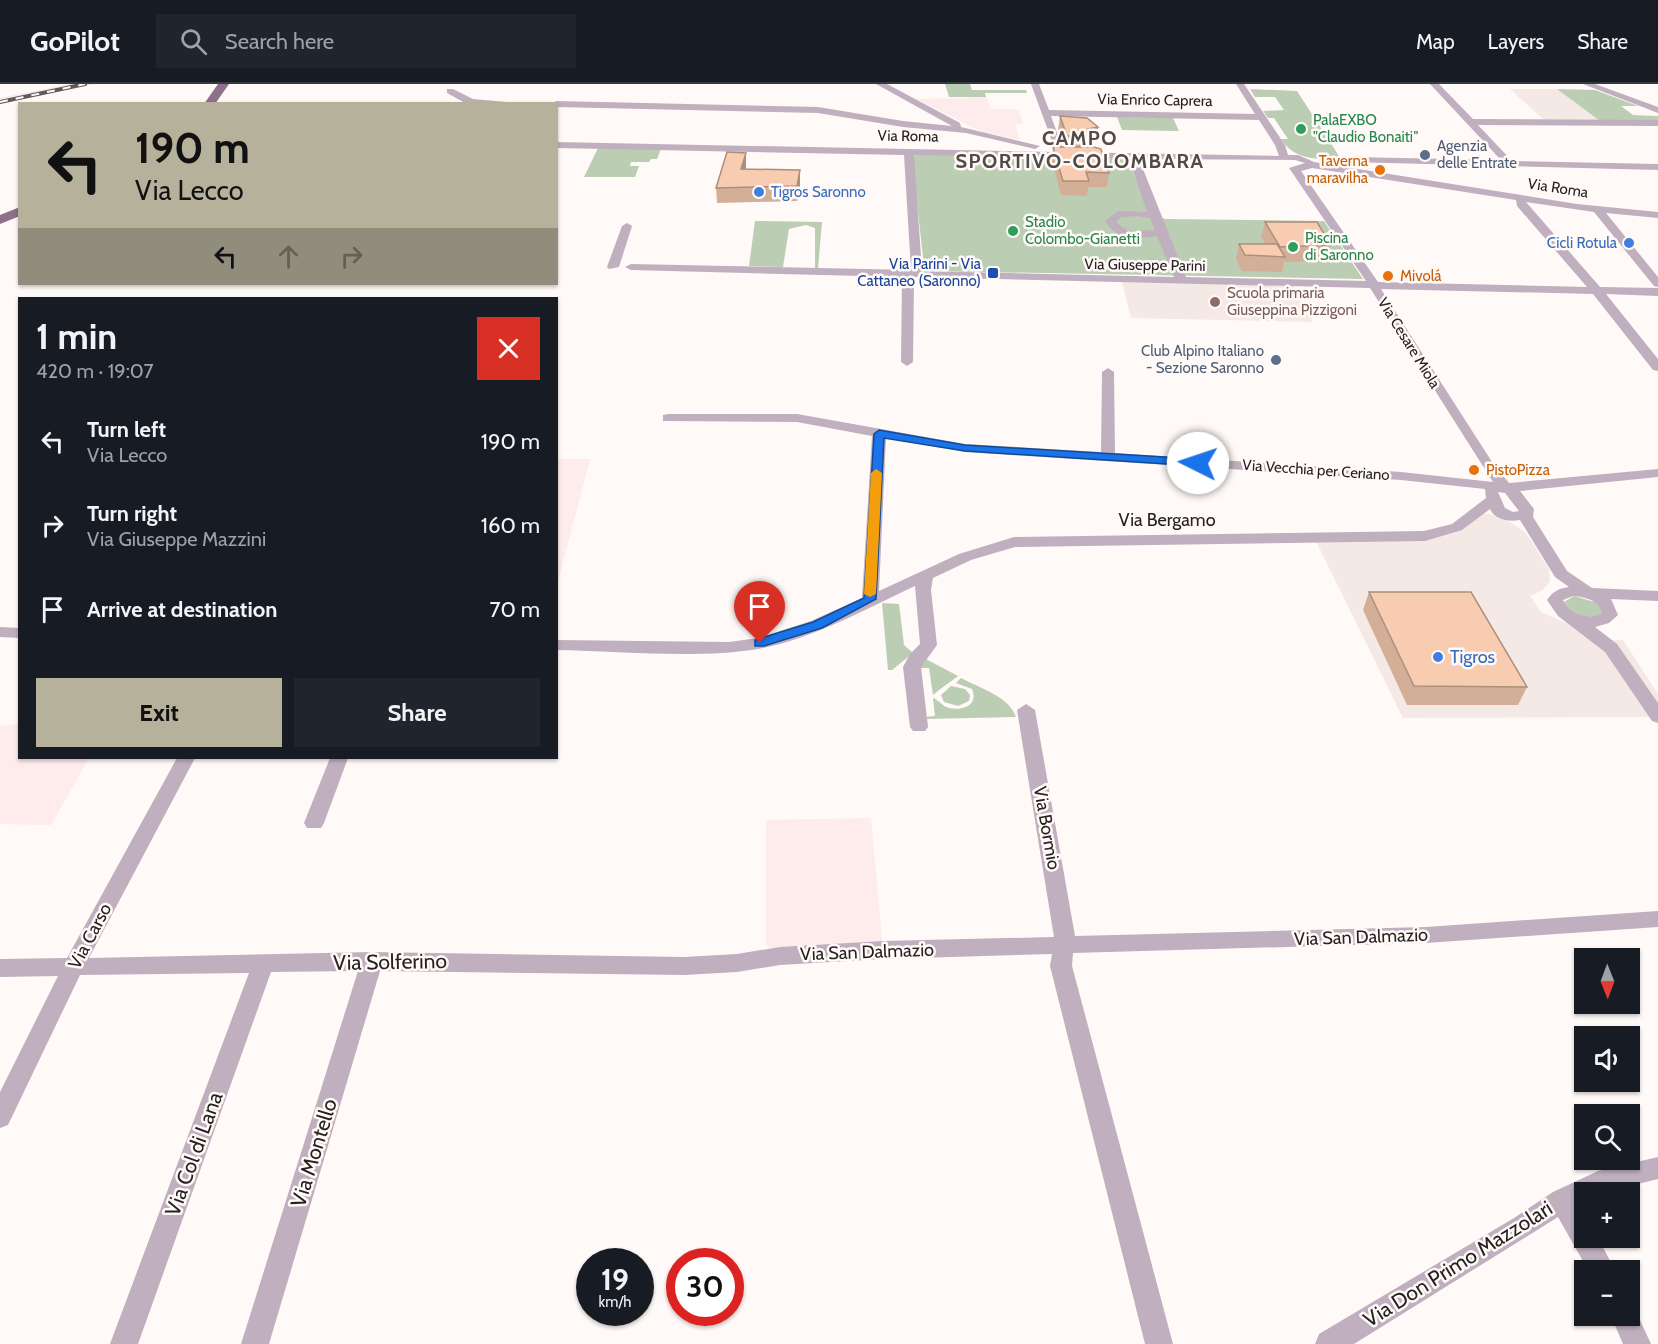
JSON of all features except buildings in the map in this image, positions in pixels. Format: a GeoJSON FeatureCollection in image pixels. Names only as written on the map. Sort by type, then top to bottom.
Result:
{"type":"FeatureCollection","features":[{"type":"Feature","properties":{"kind":"main road"},"geometry":{"type":"LineString","coordinates":[[210,102],[224,84]]}},
{"type":"Feature","properties":{"kind":"main road"},"geometry":{"type":"LineString","coordinates":[[0,220],[18,212]]}},
{"type":"Feature","properties":{"kind":"street"},"geometry":{"type":"LineString","coordinates":[[880,84],[966,130]]}},
{"type":"Feature","properties":{"kind":"street"},"geometry":{"type":"LineString","coordinates":[[1035,84],[1048,113],[1060,153]]}},
{"type":"Feature","properties":{"kind":"street"},"geometry":{"type":"LineString","coordinates":[[1240,84],[1280,145],[1301,164],[1509,163],[1658,167]]}},
{"type":"Feature","properties":{"kind":"street"},"geometry":{"type":"LineString","coordinates":[[1434,84],[1473,122],[1509,163]]}},
{"type":"Feature","properties":{"kind":"street"},"geometry":{"type":"LineString","coordinates":[[1587,84],[1658,110]]}},
{"type":"Feature","properties":{"kind":"street"},"geometry":{"type":"LineString","coordinates":[[450,91],[471,102]]}},
{"type":"Feature","properties":{"kind":"street"},"geometry":{"type":"LineString","coordinates":[[558,104],[818,110],[903,124],[966,130],[1060,153]]}},
{"type":"Feature","properties":{"kind":"street","name":"Via Enrico Caprera"},"geometry":{"type":"LineString","coordinates":[[1048,113],[1261,117]]}},
{"type":"Feature","properties":{"kind":"street"},"geometry":{"type":"LineString","coordinates":[[1473,122],[1658,123]]}},
{"type":"Feature","properties":{"kind":"street"},"geometry":{"type":"LineString","coordinates":[[558,137],[592,143]]}},
{"type":"Feature","properties":{"kind":"street"},"geometry":{"type":"LineString","coordinates":[[558,143],[633,145]]}},
{"type":"Feature","properties":{"kind":"street"},"geometry":{"type":"LineString","coordinates":[[558,143],[633,145]]}},
{"type":"Feature","properties":{"kind":"street","name":"Via Roma"},"geometry":{"type":"LineString","coordinates":[[633,145],[1060,153],[1282,160],[1598,209],[1658,215]]}},
{"type":"Feature","properties":{"kind":"street"},"geometry":{"type":"LineString","coordinates":[[1280,145],[1282,160]]}},
{"type":"Feature","properties":{"kind":"street"},"geometry":{"type":"LineString","coordinates":[[907,362],[913,274],[909,151]]}},
{"type":"Feature","properties":{"kind":"street"},"geometry":{"type":"LineString","coordinates":[[1134,156],[1154,216],[1181,280]]}},
{"type":"Feature","properties":{"kind":"street","name":"Via Cesare Miola"},"geometry":{"type":"LineString","coordinates":[[1301,164],[1307,184],[1357,252],[1377,294],[1502,488]]}},
{"type":"Feature","properties":{"kind":"street"},"geometry":{"type":"LineString","coordinates":[[1521,197],[1521,204],[1597,291],[1658,367]]}},
{"type":"Feature","properties":{"kind":"street"},"geometry":{"type":"LineString","coordinates":[[1598,209],[1658,284]]}},
{"type":"Feature","properties":{"kind":"street"},"geometry":{"type":"LineString","coordinates":[[1154,216],[1125,213],[1110,218],[1110,221],[1113,227],[1124,233],[1143,235],[1161,232]]}},
{"type":"Feature","properties":{"kind":"street"},"geometry":{"type":"LineString","coordinates":[[613,267],[627,226]]}},
{"type":"Feature","properties":{"kind":"street","name":"Via Giuseppe Parini"},"geometry":{"type":"LineString","coordinates":[[631,267],[1658,292]]}},
{"type":"Feature","properties":{"kind":"street"},"geometry":{"type":"LineString","coordinates":[[1108,372],[1108,457]]}},
{"type":"Feature","properties":{"kind":"street","name":"Via Vecchia per Ceriano"},"geometry":{"type":"LineString","coordinates":[[668,418],[797,418],[965,448],[1401,476],[1502,488]]}},
{"type":"Feature","properties":{"kind":"street"},"geometry":{"type":"LineString","coordinates":[[870,599],[879,434]]}},
{"type":"Feature","properties":{"kind":"street"},"geometry":{"type":"LineString","coordinates":[[1502,488],[1658,473]]}},
{"type":"Feature","properties":{"kind":"street"},"geometry":{"type":"LineString","coordinates":[[1502,488],[1527,509],[1514,516]]}},
{"type":"Feature","properties":{"kind":"street"},"geometry":{"type":"LineString","coordinates":[[1502,488],[1498,511],[1514,516],[1539,540],[1561,574],[1588,593],[1607,613],[1611,648]]}},
{"type":"Feature","properties":{"kind":"street","name":"Via Bergamo"},"geometry":{"type":"LineString","coordinates":[[558,645],[718,647],[760,643],[817,625],[925,574],[979,552],[1027,541],[1414,537],[1447,532],[1470,518],[1502,488]]}},
{"type":"Feature","properties":{"kind":"street","name":"Via Bergamo"},"geometry":{"type":"LineString","coordinates":[[1470,518],[1514,516]]}},
{"type":"Feature","properties":{"kind":"street"},"geometry":{"type":"LineString","coordinates":[[919,728],[912,667],[916,658],[928,648],[923,590],[925,574]]}},
{"type":"Feature","properties":{"kind":"street"},"geometry":{"type":"LineString","coordinates":[[1561,574],[1561,593]]}},
{"type":"Feature","properties":{"kind":"street"},"geometry":{"type":"LineString","coordinates":[[1658,596],[1573,591],[1557,596],[1556,605],[1611,648],[1658,717]]}},
{"type":"Feature","properties":{"kind":"street"},"geometry":{"type":"LineString","coordinates":[[1574,618],[1589,622],[1639,596]]}},
{"type":"Feature","properties":{"kind":"street"},"geometry":{"type":"LineString","coordinates":[[0,632],[18,633]]}},
{"type":"Feature","properties":{"kind":"street","name":"Via Bormio"},"geometry":{"type":"LineString","coordinates":[[1026,710],[1065,932],[1063,945]]}},
{"type":"Feature","properties":{"kind":"street","name":"Via Carso"},"geometry":{"type":"LineString","coordinates":[[0,1117],[7,1090],[185,759]]}},
{"type":"Feature","properties":{"kind":"street"},"geometry":{"type":"LineString","coordinates":[[314,823],[339,759]]}},
{"type":"Feature","properties":{"kind":"street","name":"Via San Dalmazio"},"geometry":{"type":"LineString","coordinates":[[780,956],[1063,945],[1436,935],[1658,919]]}},
{"type":"Feature","properties":{"kind":"street"},"geometry":{"type":"LineString","coordinates":[[1063,945],[1061,966],[1159,1344]]}},
{"type":"Feature","properties":{"kind":"street","name":"Via Solferino"},"geometry":{"type":"LineString","coordinates":[[0,968],[372,961],[684,966],[737,963],[780,956]]}},
{"type":"Feature","properties":{"kind":"street","name":"Via Montello"},"geometry":{"type":"LineString","coordinates":[[255,1344],[372,961]]}},
{"type":"Feature","properties":{"kind":"street","name":"Via Col di Lana"},"geometry":{"type":"LineString","coordinates":[[124,1344],[263,964]]}},
{"type":"Feature","properties":{"kind":"street","name":"Via Don Primo Mazzolari"},"geometry":{"type":"LineString","coordinates":[[1329,1344],[1523,1227],[1562,1200],[1598,1183],[1658,1168]]}},
{"type":"Feature","properties":{"kind":"street"},"geometry":{"type":"LineString","coordinates":[[1562,1200],[1574,1220]]}},
{"type":"Feature","properties":{"kind":"street"},"geometry":{"type":"LineString","coordinates":[[1628,1326],[1637,1344]]}},
{"type":"Feature","properties":{"kind":"shaded area"},"geometry":{"type":"Polygon","coordinates":[[[71,84],[95,84],[0,104],[0,98],[71,84]]]}},
{"type":"Feature","properties":{"kind":"shaded area"},"geometry":{"type":"Polygon","coordinates":[[[1510,89],[1557,89],[1600,121],[1545,121],[1510,89]]]}},
{"type":"Feature","properties":{"kind":"shaded area"},"geometry":{"type":"Polygon","coordinates":[[[986,97],[991,109],[1019,109],[1023,124],[1015,124],[1020,140],[982,132],[916,99],[986,97]]]}},
{"type":"Feature","properties":{"kind":"shaded area","name":"Scuola primaria Giuseppina Pizzigoni"},"geometry":{"type":"Polygon","coordinates":[[[1122,282],[1294,286],[1313,322],[1131,318],[1122,282]]]}},
{"type":"Feature","properties":{"kind":"shaded area"},"geometry":{"type":"Polygon","coordinates":[[[558,459],[590,459],[558,581],[558,459]]]}},
{"type":"Feature","properties":{"kind":"shaded area"},"geometry":{"type":"Polygon","coordinates":[[[1477,514],[1489,514],[1507,520],[1525,532],[1532,542],[1549,569],[1550,581],[1543,590],[1530,596],[1541,612],[1567,623],[1591,640],[1623,640],[1658,694],[1658,717],[1403,718],[1313,535],[1411,534],[1440,530],[1477,514]]]}},
{"type":"Feature","properties":{"kind":"shaded area"},"geometry":{"type":"Polygon","coordinates":[[[18,724],[18,759],[88,759],[51,825],[0,824],[0,726],[18,724]]]}},
{"type":"Feature","properties":{"kind":"shaded area"},"geometry":{"type":"Polygon","coordinates":[[[871,818],[883,950],[780,956],[766,945],[766,820],[871,818]]]}},
{"type":"Feature","properties":{"kind":"green space"},"geometry":{"type":"Polygon","coordinates":[[[945,84],[970,84],[972,90],[1026,90],[1027,93],[985,93],[986,97],[949,97],[945,84]]]}},
{"type":"Feature","properties":{"kind":"green space","name":"PalaEXBO \"Claudio Bonaiti\""},"geometry":{"type":"Polygon","coordinates":[[[1250,89],[1297,91],[1341,159],[1308,157],[1293,151],[1281,139],[1288,139],[1274,118],[1268,118],[1263,111],[1284,110],[1275,97],[1255,97],[1250,89]]]}},
{"type":"Feature","properties":{"kind":"green space"},"geometry":{"type":"Polygon","coordinates":[[[1557,89],[1595,90],[1638,106],[1621,106],[1633,115],[1658,116],[1658,121],[1600,121],[1557,89]]]}},
{"type":"Feature","properties":{"kind":"green space"},"geometry":{"type":"Polygon","coordinates":[[[1117,117],[1173,118],[1179,131],[1122,130],[1117,117]]]}},
{"type":"Feature","properties":{"kind":"green space"},"geometry":{"type":"Polygon","coordinates":[[[598,148],[661,149],[657,159],[651,159],[649,162],[631,162],[630,166],[639,166],[635,177],[584,177],[598,148]]]}},
{"type":"Feature","properties":{"kind":"green space"},"geometry":{"type":"Polygon","coordinates":[[[923,153],[1128,158],[1148,212],[1165,219],[1324,221],[1363,279],[929,271],[924,267],[912,156],[923,153]]]}},
{"type":"Feature","properties":{"kind":"green space"},"geometry":{"type":"Polygon","coordinates":[[[755,221],[822,222],[818,269],[815,269],[815,228],[806,225],[789,229],[783,267],[749,266],[755,221]]]}},
{"type":"Feature","properties":{"kind":"green space"},"geometry":{"type":"Polygon","coordinates":[[[1574,596],[1598,603],[1604,613],[1587,617],[1577,614],[1564,602],[1574,596]]]}},
{"type":"Feature","properties":{"kind":"green space"},"geometry":{"type":"Polygon","coordinates":[[[882,603],[899,604],[904,645],[913,653],[892,670],[888,670],[882,603]]]}},
{"type":"Feature","properties":{"kind":"green space"},"geometry":{"type":"Polygon","coordinates":[[[924,658],[958,676],[933,695],[929,668],[919,668],[924,658]]]}},
{"type":"Feature","properties":{"kind":"green space"},"geometry":{"type":"Polygon","coordinates":[[[961,678],[1000,698],[1007,703],[1016,717],[925,719],[925,717],[935,716],[933,698],[954,709],[964,708],[971,703],[974,695],[972,689],[956,683],[961,678]]]}},
{"type":"Feature","properties":{"kind":"green space"},"geometry":{"type":"Polygon","coordinates":[[[951,686],[965,689],[970,695],[969,701],[958,706],[944,702],[941,695],[951,686]]]}},
{"type":"Feature","properties":{"kind":"railway"},"geometry":{"type":"LineString","coordinates":[[0,102],[85,84]]}},
{"type":"Feature","properties":{"kind":"slow traffic"},"geometry":{"type":"LineString","coordinates":[[870,594],[876,473]]}},
{"type":"Feature","properties":{"kind":"place","name":"PalaEXBO \"Claudio Bonaiti\""},"geometry":{"type":"Point","coordinates":[1301,129]}},
{"type":"Feature","properties":{"kind":"place","name":"Agenzia delle Entrate"},"geometry":{"type":"Point","coordinates":[1425,155]}},
{"type":"Feature","properties":{"kind":"place","name":"Taverna maravilha"},"geometry":{"type":"Point","coordinates":[1380,170]}},
{"type":"Feature","properties":{"kind":"place","name":"Tigros Saronno"},"geometry":{"type":"Point","coordinates":[759,192]}},
{"type":"Feature","properties":{"kind":"place","name":"Stadio Colombo-Gianetti"},"geometry":{"type":"Point","coordinates":[1013,231]}},
{"type":"Feature","properties":{"kind":"place","name":"Cicli Rotula"},"geometry":{"type":"Point","coordinates":[1629,243]}},
{"type":"Feature","properties":{"kind":"place","name":"Piscina di Saronno"},"geometry":{"type":"Point","coordinates":[1293,247]}},
{"type":"Feature","properties":{"kind":"place","name":"Via Parini - Via Cattaneo (Saronno)"},"geometry":{"type":"Point","coordinates":[993,273]}},
{"type":"Feature","properties":{"kind":"place","name":"Mivolá"},"geometry":{"type":"Point","coordinates":[1388,276]}},
{"type":"Feature","properties":{"kind":"place","name":"Scuola primaria Giuseppina Pizzigoni"},"geometry":{"type":"Point","coordinates":[1215,302]}},
{"type":"Feature","properties":{"kind":"place","name":"Club Alpino Italiano - Sezione Saronno"},"geometry":{"type":"Point","coordinates":[1276,360]}},
{"type":"Feature","properties":{"kind":"place","name":"PistoPizza"},"geometry":{"type":"Point","coordinates":[1474,470]}},
{"type":"Feature","properties":{"kind":"place","name":"Tigros"},"geometry":{"type":"Point","coordinates":[1438,657]}},
{"type":"Feature","properties":{"kind":"district","name":"CAMPO SPORTIVO-COLOMBARA"},"geometry":{"type":"Point","coordinates":[1080,150]}},
{"type":"Feature","properties":{"kind":"route"},"geometry":{"type":"LineString","coordinates":[[760,643],[817,625],[870,599],[879,434],[965,448],[1198,463]]}}]}
